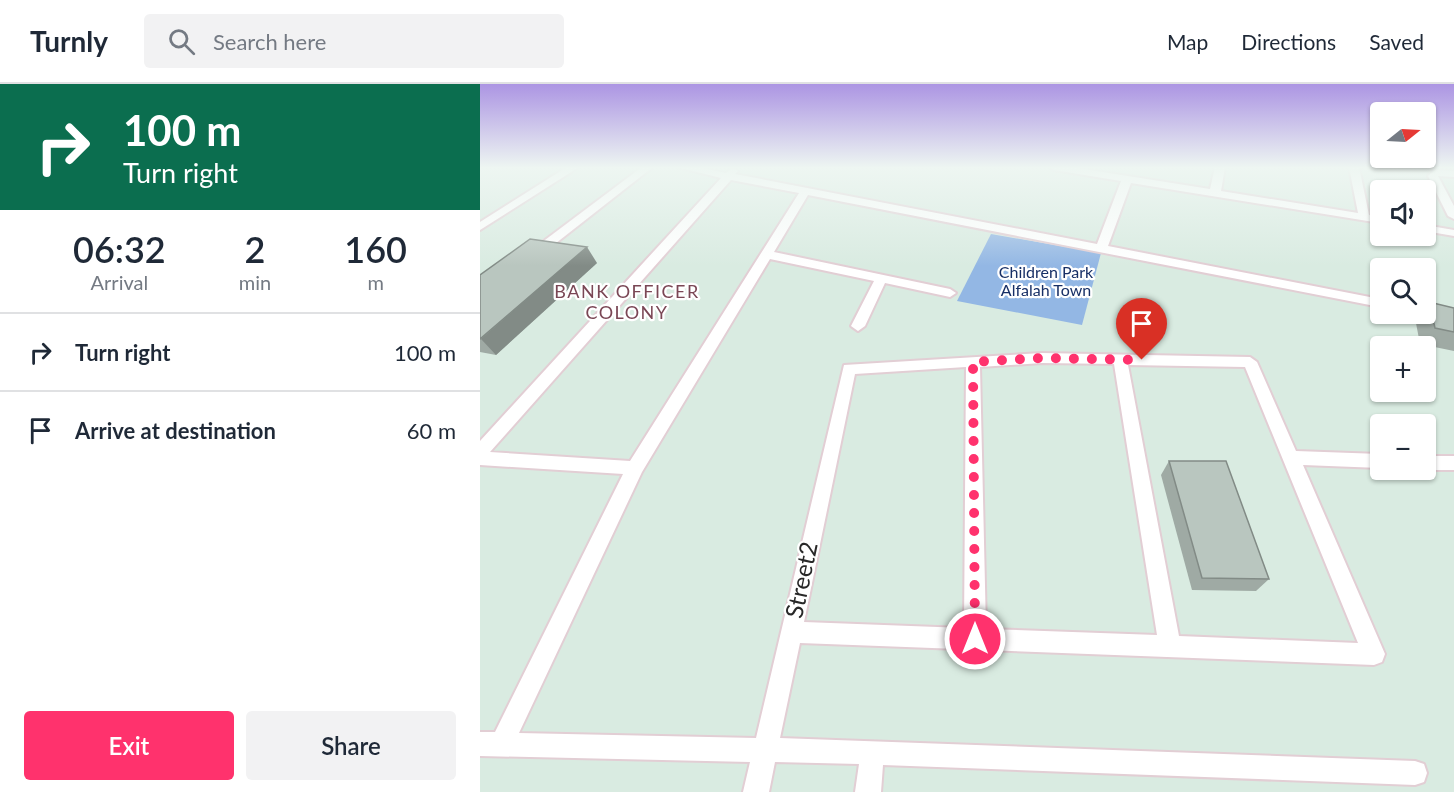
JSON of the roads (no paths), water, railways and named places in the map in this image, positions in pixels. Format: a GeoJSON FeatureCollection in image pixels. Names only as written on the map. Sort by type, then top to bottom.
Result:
{"type":"FeatureCollection","features":[{"type":"Feature","properties":{"kind":"street"},"geometry":{"type":"LineString","coordinates":[[480,227],[522,200]]}},
{"type":"Feature","properties":{"kind":"street"},"geometry":{"type":"LineString","coordinates":[[527,260],[605,200]]}},
{"type":"Feature","properties":{"kind":"street"},"geometry":{"type":"LineString","coordinates":[[480,452],[706,200]]}},
{"type":"Feature","properties":{"kind":"street"},"geometry":{"type":"LineString","coordinates":[[800,200],[635,468],[491,745],[872,752],[1415,773]]}},
{"type":"Feature","properties":{"kind":"street"},"geometry":{"type":"LineString","coordinates":[[859,200],[1370,294]]}},
{"type":"Feature","properties":{"kind":"street"},"geometry":{"type":"LineString","coordinates":[[868,200],[1370,301]]}},
{"type":"Feature","properties":{"kind":"street"},"geometry":{"type":"LineString","coordinates":[[1103,246],[1119,200]]}},
{"type":"Feature","properties":{"kind":"street"},"geometry":{"type":"LineString","coordinates":[[1257,200],[1370,219]]}},
{"type":"Feature","properties":{"kind":"street"},"geometry":{"type":"LineString","coordinates":[[1360,200],[1364,218]]}},
{"type":"Feature","properties":{"kind":"street"},"geometry":{"type":"LineString","coordinates":[[1446,200],[1454,216]]}},
{"type":"Feature","properties":{"kind":"street"},"geometry":{"type":"LineString","coordinates":[[1436,230],[1454,233]]}},
{"type":"Feature","properties":{"kind":"street"},"geometry":{"type":"LineString","coordinates":[[765,254],[950,293]]}},
{"type":"Feature","properties":{"kind":"street"},"geometry":{"type":"LineString","coordinates":[[858,326],[881,279]]}},
{"type":"Feature","properties":{"kind":"street"},"geometry":{"type":"LineString","coordinates":[[791,632],[975,639],[1170,646],[1374,654],[1250,362],[1042,358],[973,362],[975,639]]}},
{"type":"Feature","properties":{"kind":"street"},"geometry":{"type":"LineString","coordinates":[[1120,360],[1170,646]]}},
{"type":"Feature","properties":{"kind":"street","name":"Street2"},"geometry":{"type":"LineString","coordinates":[[756,792],[849,369],[973,362]]}},
{"type":"Feature","properties":{"kind":"street"},"geometry":{"type":"LineString","coordinates":[[480,458],[635,468]]}},
{"type":"Feature","properties":{"kind":"street"},"geometry":{"type":"LineString","coordinates":[[1291,458],[1370,461]]}},
{"type":"Feature","properties":{"kind":"street"},"geometry":{"type":"LineString","coordinates":[[1436,463],[1454,464]]}},
{"type":"Feature","properties":{"kind":"street"},"geometry":{"type":"LineString","coordinates":[[868,792],[872,752]]}},
{"type":"Feature","properties":{"kind":"district","name":"BANK OFFICER COLONY"},"geometry":{"type":"Point","coordinates":[627,302]}},
{"type":"Feature","properties":{"kind":"park label","name":"Children Park Alfalah Town"},"geometry":{"type":"Point","coordinates":[1046,281]}}]}
